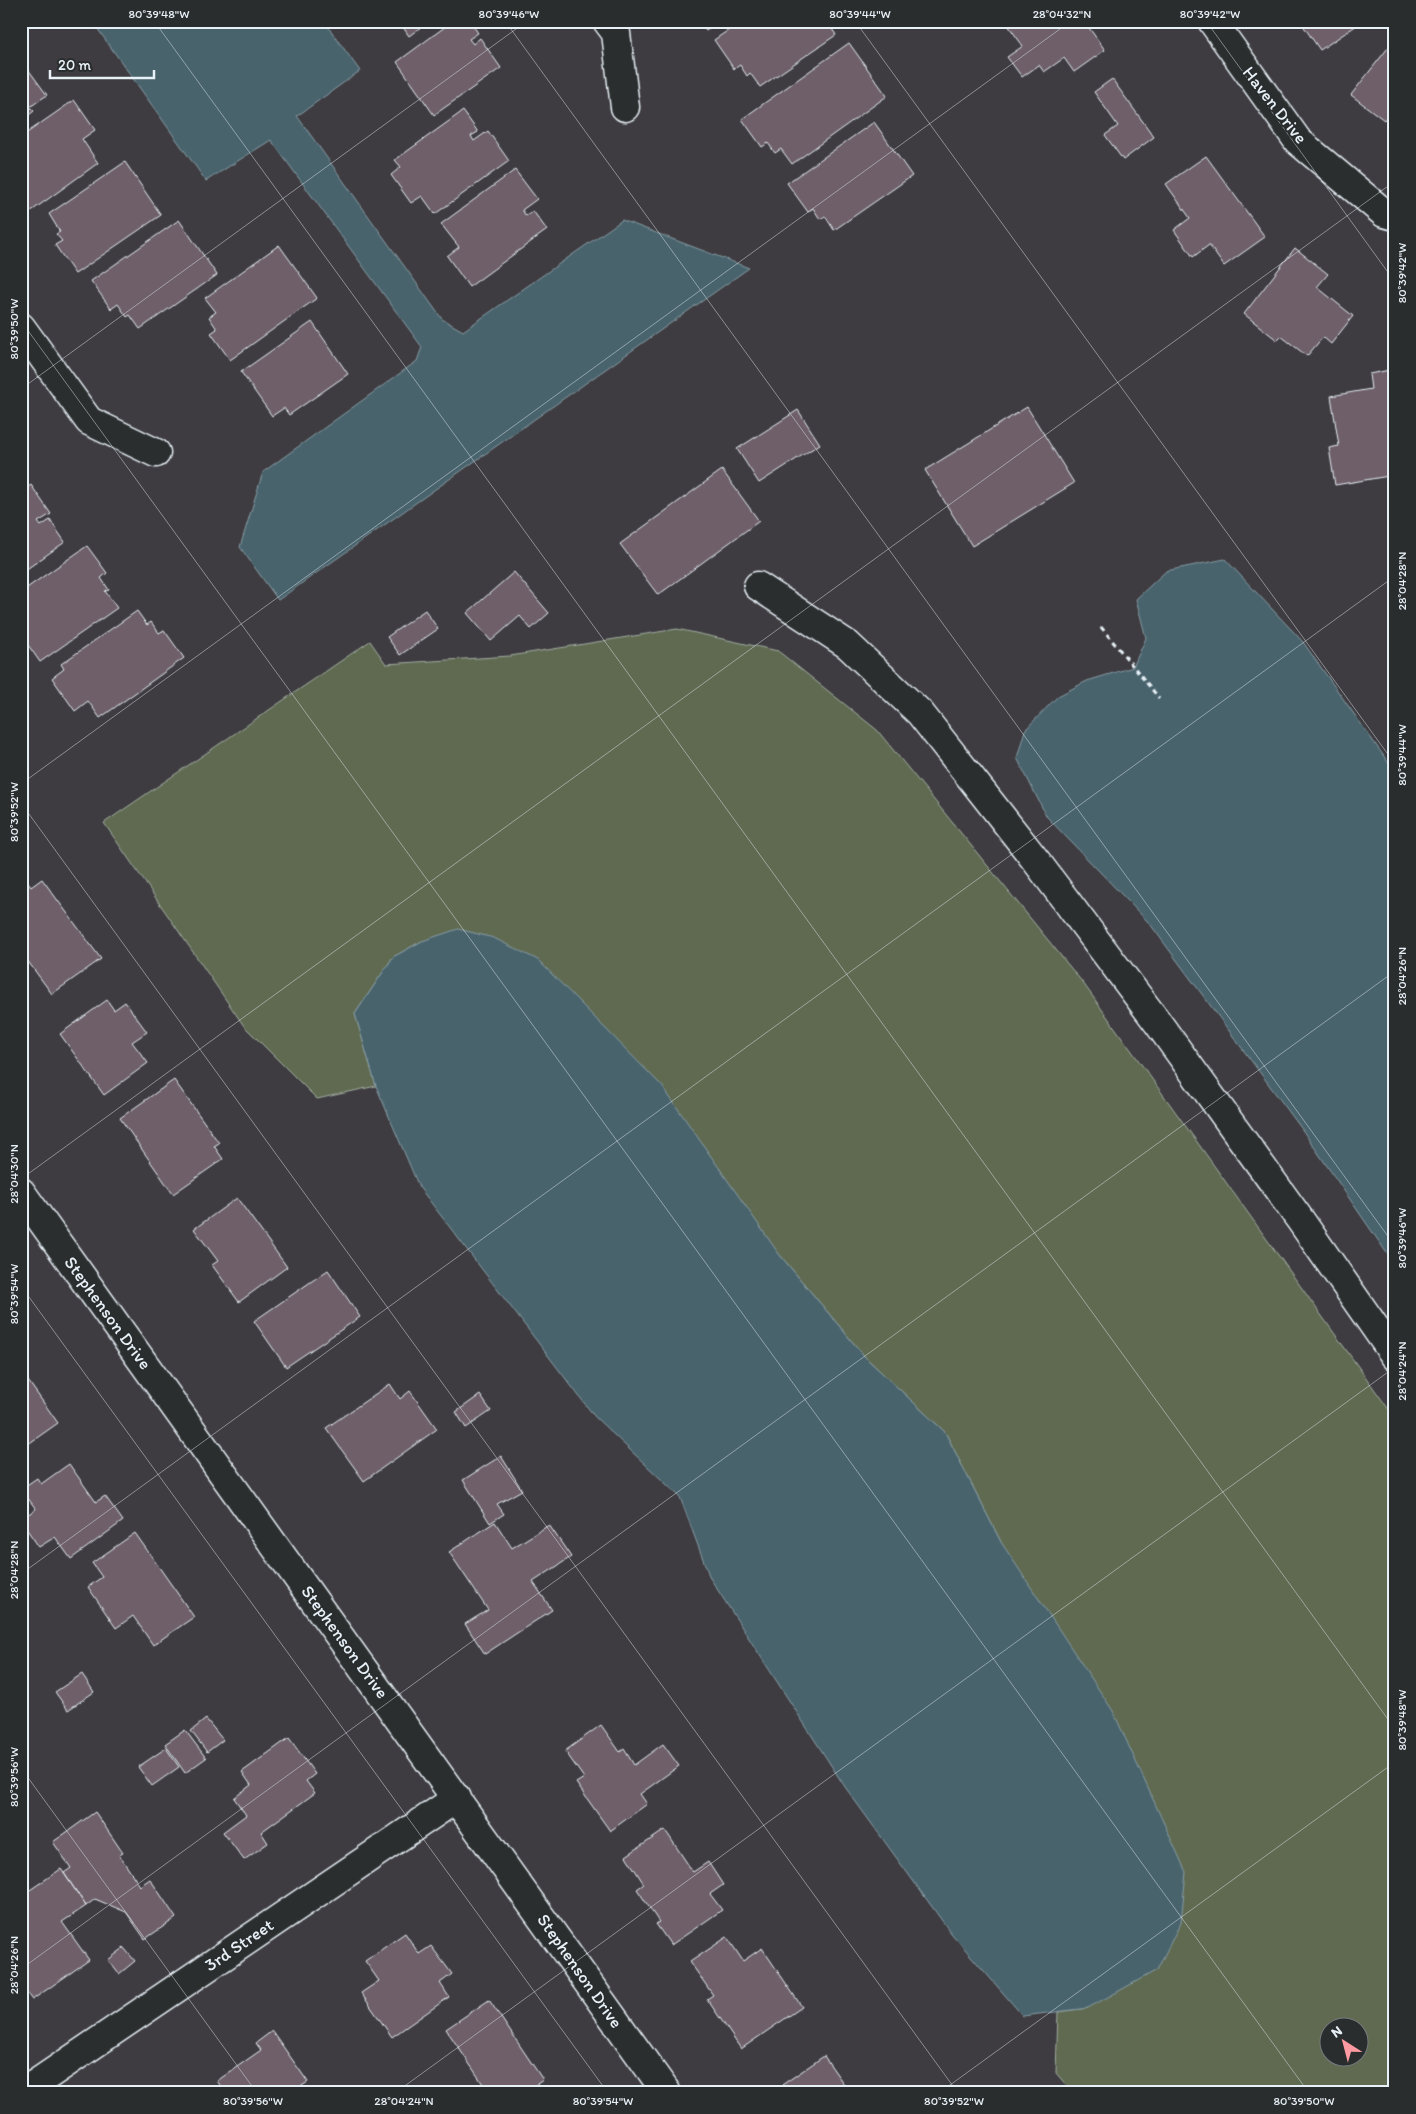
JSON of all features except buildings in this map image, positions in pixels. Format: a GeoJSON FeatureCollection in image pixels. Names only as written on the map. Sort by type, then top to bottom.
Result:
{"type":"FeatureCollection","features":[{"type":"Feature","properties":{"kind":"street"},"geometry":{"type":"LineString","coordinates":[[608,21],[616,33],[625,107]]}},
{"type":"Feature","properties":{"kind":"street","name":"Haven Drive"},"geometry":{"type":"LineString","coordinates":[[1212,21],[1298,141],[1384,213],[1395,216]]}},
{"type":"Feature","properties":{"kind":"street"},"geometry":{"type":"LineString","coordinates":[[21,327],[89,421],[156,453]]}},
{"type":"Feature","properties":{"kind":"street"},"geometry":{"type":"LineString","coordinates":[[758,586],[848,645],[920,713],[1037,862],[1158,1023],[1301,1221],[1395,1356]]}},
{"type":"Feature","properties":{"kind":"street","name":"Stephenson Drive"},"geometry":{"type":"LineString","coordinates":[[21,1192],[667,2093]]}},
{"type":"Feature","properties":{"kind":"street","name":"3rd Street"},"geometry":{"type":"LineString","coordinates":[[22,2093],[457,1798]]}},
{"type":"Feature","properties":{"kind":"path"},"geometry":{"type":"LineString","coordinates":[[1101,627],[1158,698]]}},
{"type":"Feature","properties":{"kind":"green space"},"geometry":{"type":"Polygon","coordinates":[[[677,629],[778,651],[877,730],[1083,983],[1395,1418],[1395,2093],[1073,2093],[1056,2073],[1058,2012],[1088,2008],[1001,1542],[945,1432],[866,1358],[779,1254],[422,941],[393,957],[355,1014],[376,1086],[317,1099],[244,1026],[104,823],[370,641],[386,664],[510,656],[677,629]]]}},
{"type":"Feature","properties":{"kind":"water"},"geometry":{"type":"Polygon","coordinates":[[[92,21],[324,21],[360,71],[297,116],[442,319],[463,331],[622,220],[749,268],[278,600],[240,547],[263,472],[417,361],[422,347],[271,140],[206,181],[92,21]]]}},
{"type":"Feature","properties":{"kind":"water"},"geometry":{"type":"Polygon","coordinates":[[[1225,559],[1303,642],[1395,772],[1395,1265],[1301,1128],[1150,924],[1047,817],[1017,758],[1025,730],[1058,696],[1087,681],[1133,667],[1146,638],[1136,599],[1166,571],[1225,559]]]}},
{"type":"Feature","properties":{"kind":"water"},"geometry":{"type":"Polygon","coordinates":[[[458,929],[494,938],[538,960],[662,1086],[779,1254],[866,1358],[945,1432],[1001,1542],[1113,1711],[1186,1872],[1181,1922],[1157,1970],[1088,2008],[1023,2016],[951,1933],[845,1787],[710,1578],[680,1497],[595,1417],[419,1187],[376,1086],[355,1014],[393,957],[422,941],[458,929]]]}}]}
